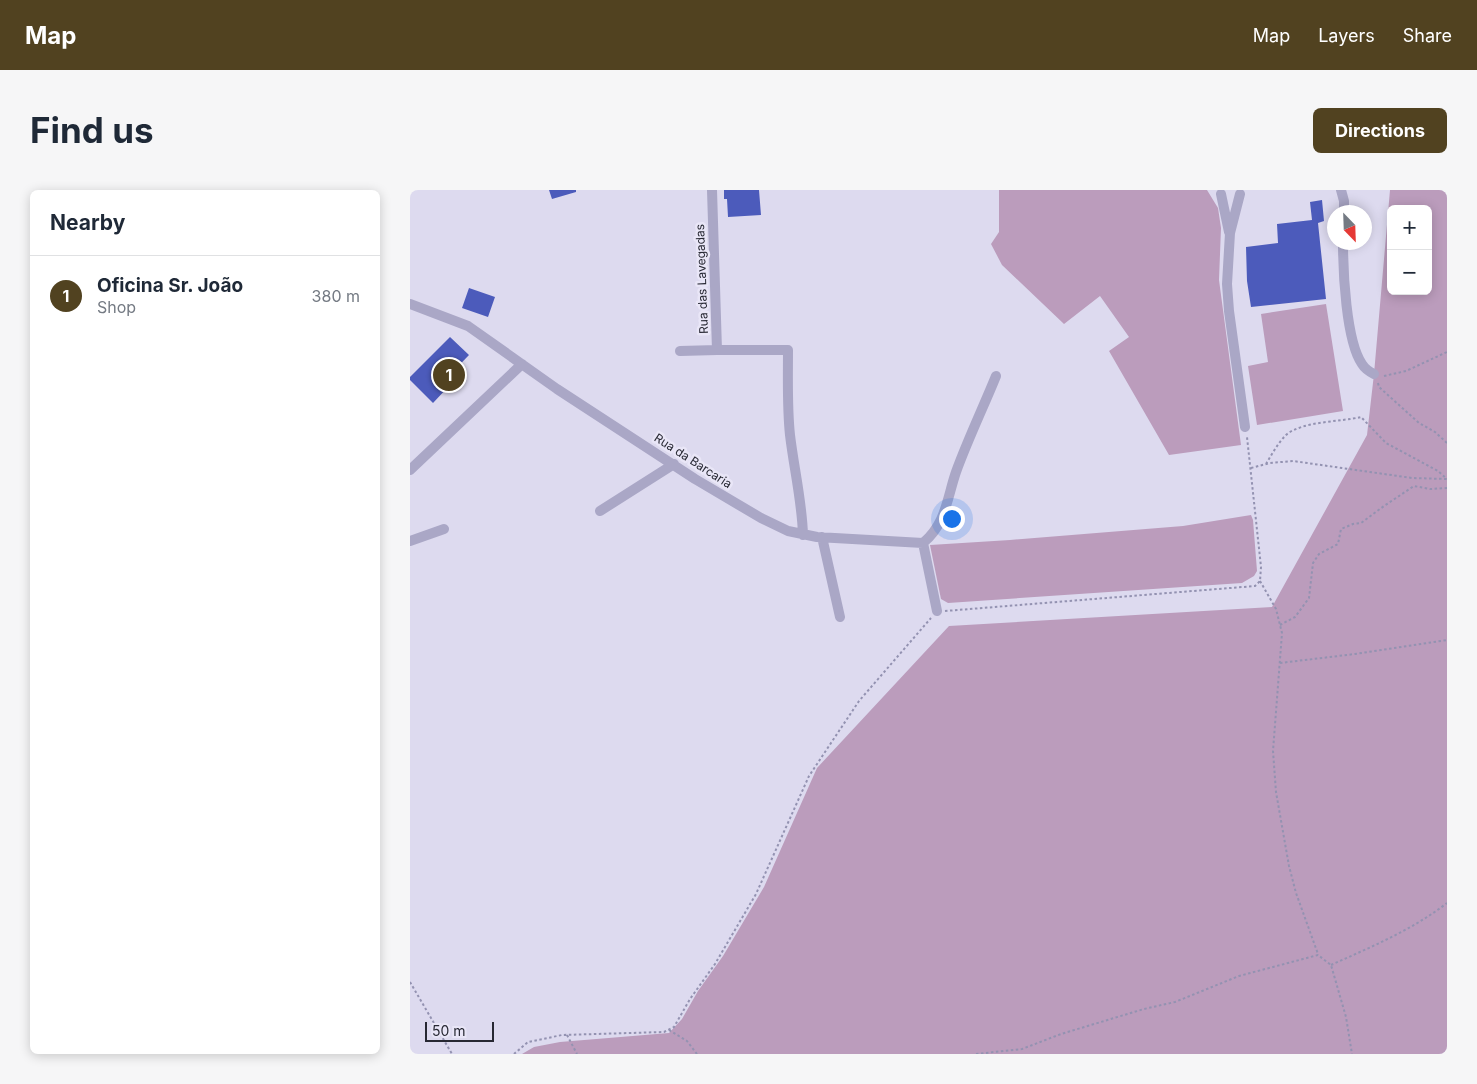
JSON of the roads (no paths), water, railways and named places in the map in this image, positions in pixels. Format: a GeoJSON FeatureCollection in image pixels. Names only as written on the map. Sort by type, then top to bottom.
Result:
{"type":"FeatureCollection","features":[{"type":"Feature","properties":{"kind":"street","name":"Rua das Lavegadas"},"geometry":{"type":"LineString","coordinates":[[712,190],[716,350],[788,350],[790,436],[802,510],[802,535]]}},
{"type":"Feature","properties":{"kind":"street"},"geometry":{"type":"LineString","coordinates":[[1341,190],[1344,205]]}},
{"type":"Feature","properties":{"kind":"street"},"geometry":{"type":"LineString","coordinates":[[1219,192],[1230,197],[1242,192]]}},
{"type":"Feature","properties":{"kind":"street"},"geometry":{"type":"LineString","coordinates":[[1219,192],[1230,232]]}},
{"type":"Feature","properties":{"kind":"street"},"geometry":{"type":"LineString","coordinates":[[1242,192],[1230,232],[1228,301],[1245,427]]}},
{"type":"Feature","properties":{"kind":"street"},"geometry":{"type":"LineString","coordinates":[[1343,250],[1345,297],[1355,350],[1362,364],[1374,374]]}},
{"type":"Feature","properties":{"kind":"street","name":"Rua da Barcaria"},"geometry":{"type":"LineString","coordinates":[[410,304],[468,326],[557,389],[674,464],[761,518],[788,531],[802,535],[822,537],[923,543]]}},
{"type":"Feature","properties":{"kind":"street"},"geometry":{"type":"LineString","coordinates":[[680,352],[716,350]]}},
{"type":"Feature","properties":{"kind":"street"},"geometry":{"type":"LineString","coordinates":[[410,470],[522,364]]}},
{"type":"Feature","properties":{"kind":"street"},"geometry":{"type":"LineString","coordinates":[[937,611],[923,543],[931,536],[942,519],[956,472],[996,376]]}},
{"type":"Feature","properties":{"kind":"street"},"geometry":{"type":"LineString","coordinates":[[600,511],[674,464]]}},
{"type":"Feature","properties":{"kind":"street"},"geometry":{"type":"LineString","coordinates":[[410,541],[444,529]]}},
{"type":"Feature","properties":{"kind":"street"},"geometry":{"type":"LineString","coordinates":[[822,537],[840,617]]}},
{"type":"Feature","properties":{"kind":"place","name":"Oficina Sr. João"},"geometry":{"type":"Point","coordinates":[449,375]}}]}
